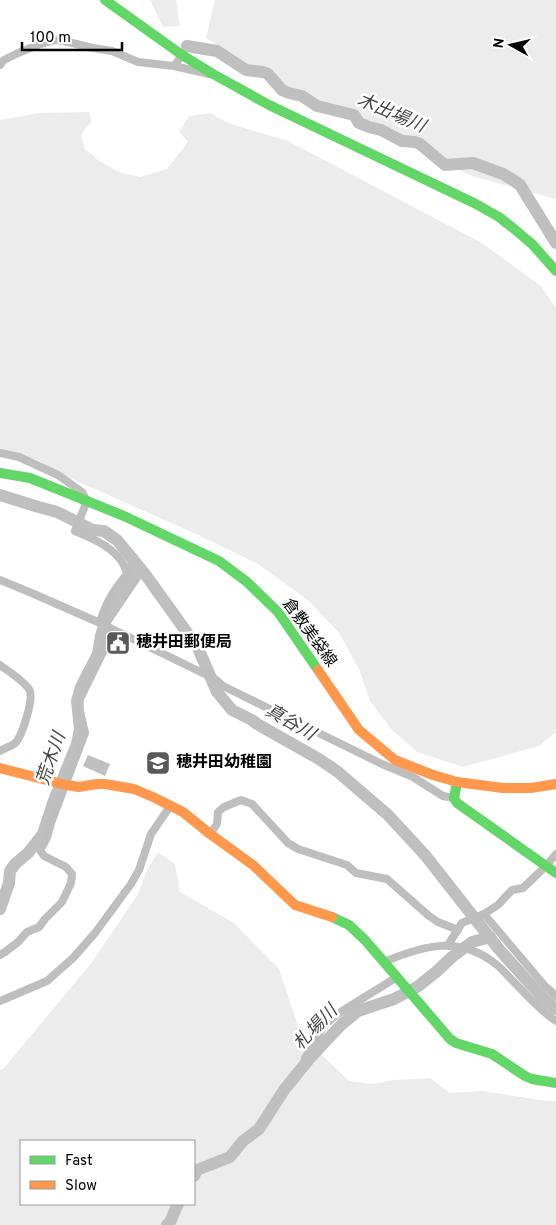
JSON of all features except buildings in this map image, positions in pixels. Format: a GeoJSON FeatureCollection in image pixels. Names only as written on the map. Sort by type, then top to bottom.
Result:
{"type":"FeatureCollection","features":[{"type":"Feature","properties":{"kind":"street"},"geometry":{"type":"LineString","coordinates":[[105,0],[182,55],[269,105],[500,217],[532,244],[556,271]]}},
{"type":"Feature","properties":{"kind":"street"},"geometry":{"type":"LineString","coordinates":[[0,65],[4,60],[18,53],[38,44],[54,40],[112,50],[138,62],[174,66],[213,74]]}},
{"type":"Feature","properties":{"kind":"street"},"geometry":{"type":"LineString","coordinates":[[174,66],[182,55]]}},
{"type":"Feature","properties":{"kind":"street"},"geometry":{"type":"LineString","coordinates":[[546,260],[556,278]]}},
{"type":"Feature","properties":{"kind":"street"},"geometry":{"type":"LineString","coordinates":[[0,453],[19,457],[58,475],[82,492],[86,505],[75,530],[98,541],[114,552],[127,574],[108,602],[102,615],[104,625],[103,652],[80,700],[79,707],[85,733],[63,784],[47,838],[40,850],[44,856],[66,867],[72,874],[71,883],[62,902],[39,927],[27,932],[18,942],[0,955]]}},
{"type":"Feature","properties":{"kind":"street","name":"倉敷美袋線"},"geometry":{"type":"LineString","coordinates":[[0,472],[30,478],[86,505],[124,516],[219,561],[247,582],[278,612],[359,730],[395,760],[457,782],[503,788],[531,788],[556,784]]}},
{"type":"Feature","properties":{"kind":"street"},"geometry":{"type":"LineString","coordinates":[[0,580],[104,625],[215,679],[223,686],[382,764],[413,777],[443,796],[454,798]]}},
{"type":"Feature","properties":{"kind":"street"},"geometry":{"type":"LineString","coordinates":[[0,665],[25,684],[30,691],[26,719],[20,738],[14,744],[0,751]]}},
{"type":"Feature","properties":{"kind":"street"},"geometry":{"type":"LineString","coordinates":[[0,768],[79,787],[105,784],[134,789],[183,812],[253,865],[295,905],[330,916],[348,925],[365,940],[450,1039],[456,1043],[492,1054],[532,1079],[556,1083]]}},
{"type":"Feature","properties":{"kind":"street"},"geometry":{"type":"LineString","coordinates":[[457,782],[454,798],[457,803],[556,873]]}},
{"type":"Feature","properties":{"kind":"street"},"geometry":{"type":"LineString","coordinates":[[210,834],[216,824],[218,812],[224,807],[241,800],[252,804],[279,834],[293,846],[347,865],[356,873],[387,879],[438,922],[458,930]]}},
{"type":"Feature","properties":{"kind":"street"},"geometry":{"type":"LineString","coordinates":[[1,999],[47,981],[74,958],[131,884],[139,870],[151,834],[170,805]]}},
{"type":"Feature","properties":{"kind":"street"},"geometry":{"type":"LineString","coordinates":[[448,945],[462,923],[484,914],[498,905],[512,890],[522,888],[556,854]]}},
{"type":"Feature","properties":{"kind":"street"},"geometry":{"type":"LineString","coordinates":[[484,914],[545,986],[556,996]]}},
{"type":"Feature","properties":{"kind":"street"},"geometry":{"type":"LineString","coordinates":[[384,962],[412,950],[444,945],[476,952],[498,965],[540,1009],[556,1021]]}},
{"type":"Feature","properties":{"kind":"street"},"geometry":{"type":"LineString","coordinates":[[305,1058],[324,1026],[336,1015],[397,977]]}},
{"type":"Feature","properties":{"kind":"shaded area"},"geometry":{"type":"Polygon","coordinates":[[[150,0],[176,0],[180,26],[163,27],[150,0]]]}},
{"type":"Feature","properties":{"kind":"shaded area"},"geometry":{"type":"Polygon","coordinates":[[[215,0],[556,0],[556,199],[472,176],[266,76],[206,38],[215,0]]]}},
{"type":"Feature","properties":{"kind":"shaded area"},"geometry":{"type":"Polygon","coordinates":[[[89,112],[92,121],[81,135],[85,149],[98,160],[119,172],[140,177],[167,169],[188,142],[179,132],[189,116],[211,113],[228,123],[288,141],[482,243],[541,286],[556,308],[556,732],[539,746],[463,767],[417,752],[391,729],[370,701],[359,669],[339,633],[309,601],[258,564],[70,478],[37,460],[0,450],[0,120],[40,113],[89,112]]]}},
{"type":"Feature","properties":{"kind":"shaded area"},"geometry":{"type":"Polygon","coordinates":[[[88,755],[110,764],[105,776],[83,766],[88,755]]]}},
{"type":"Feature","properties":{"kind":"shaded area"},"geometry":{"type":"Polygon","coordinates":[[[158,852],[175,864],[180,892],[234,923],[279,969],[301,1035],[349,1081],[373,1084],[394,1080],[430,1078],[450,1093],[483,1091],[556,1101],[556,1225],[0,1225],[0,1070],[4,1068],[92,962],[138,894],[147,870],[158,852]]]}},
{"type":"Feature","properties":{"kind":"waterway","name":"木出場川"},"geometry":{"type":"LineString","coordinates":[[187,46],[217,51],[246,70],[268,74],[282,90],[302,96],[317,106],[354,115],[359,123],[381,130],[402,141],[420,144],[445,165],[473,163],[503,174],[520,185],[556,243]]}},
{"type":"Feature","properties":{"kind":"waterway","name":"真谷川"},"geometry":{"type":"LineString","coordinates":[[0,495],[57,512],[93,530],[104,531],[117,540],[145,574],[198,648],[217,692],[232,710],[319,759],[338,772],[388,815],[425,855],[498,948],[541,996],[556,1009]]}},
{"type":"Feature","properties":{"kind":"waterway","name":"荒木川"},"geometry":{"type":"LineString","coordinates":[[0,909],[9,883],[10,871],[43,834],[53,803],[77,744],[80,729],[77,701],[81,687],[98,654],[106,620],[135,577],[132,558]]}},
{"type":"Feature","properties":{"kind":"waterway","name":"札場川"},"geometry":{"type":"LineString","coordinates":[[195,1174],[197,1170],[230,1157],[243,1141],[259,1129],[284,1090],[310,1058],[342,1024],[358,1011],[394,999],[417,987],[472,942],[490,937]]}},
{"type":"Feature","properties":{"kind":"waterway","name":"札場川"},"geometry":{"type":"LineString","coordinates":[[167,1225],[178,1205]]}},
{"type":"Feature","properties":{"kind":"traffic: fast"},"geometry":{"type":"LineString","coordinates":[[105,0],[182,55],[269,105],[474,203],[499,217],[532,244],[556,271]]}},
{"type":"Feature","properties":{"kind":"traffic: fast"},"geometry":{"type":"LineString","coordinates":[[0,473],[30,478],[124,516],[219,561],[247,582],[278,612],[318,670]]}},
{"type":"Feature","properties":{"kind":"traffic: fast"},"geometry":{"type":"LineString","coordinates":[[457,782],[454,798],[457,803],[556,873]]}},
{"type":"Feature","properties":{"kind":"traffic: fast"},"geometry":{"type":"LineString","coordinates":[[332,917],[349,925],[365,940],[450,1039],[456,1043],[492,1054],[532,1079],[556,1083]]}},
{"type":"Feature","properties":{"kind":"traffic: slow"},"geometry":{"type":"LineString","coordinates":[[318,670],[359,730],[395,760],[457,782],[503,788],[531,788],[556,784]]}},
{"type":"Feature","properties":{"kind":"traffic: slow"},"geometry":{"type":"LineString","coordinates":[[0,768],[66,785],[79,787],[105,784],[134,789],[153,797],[183,812],[253,865],[295,905],[332,917]]}},
{"type":"Feature","properties":{"kind":"place","name":"穂井田郵便局"},"geometry":{"type":"Point","coordinates":[118,643]}},
{"type":"Feature","properties":{"kind":"place","name":"穂井田幼稚園"},"geometry":{"type":"Point","coordinates":[158,763]}}]}
